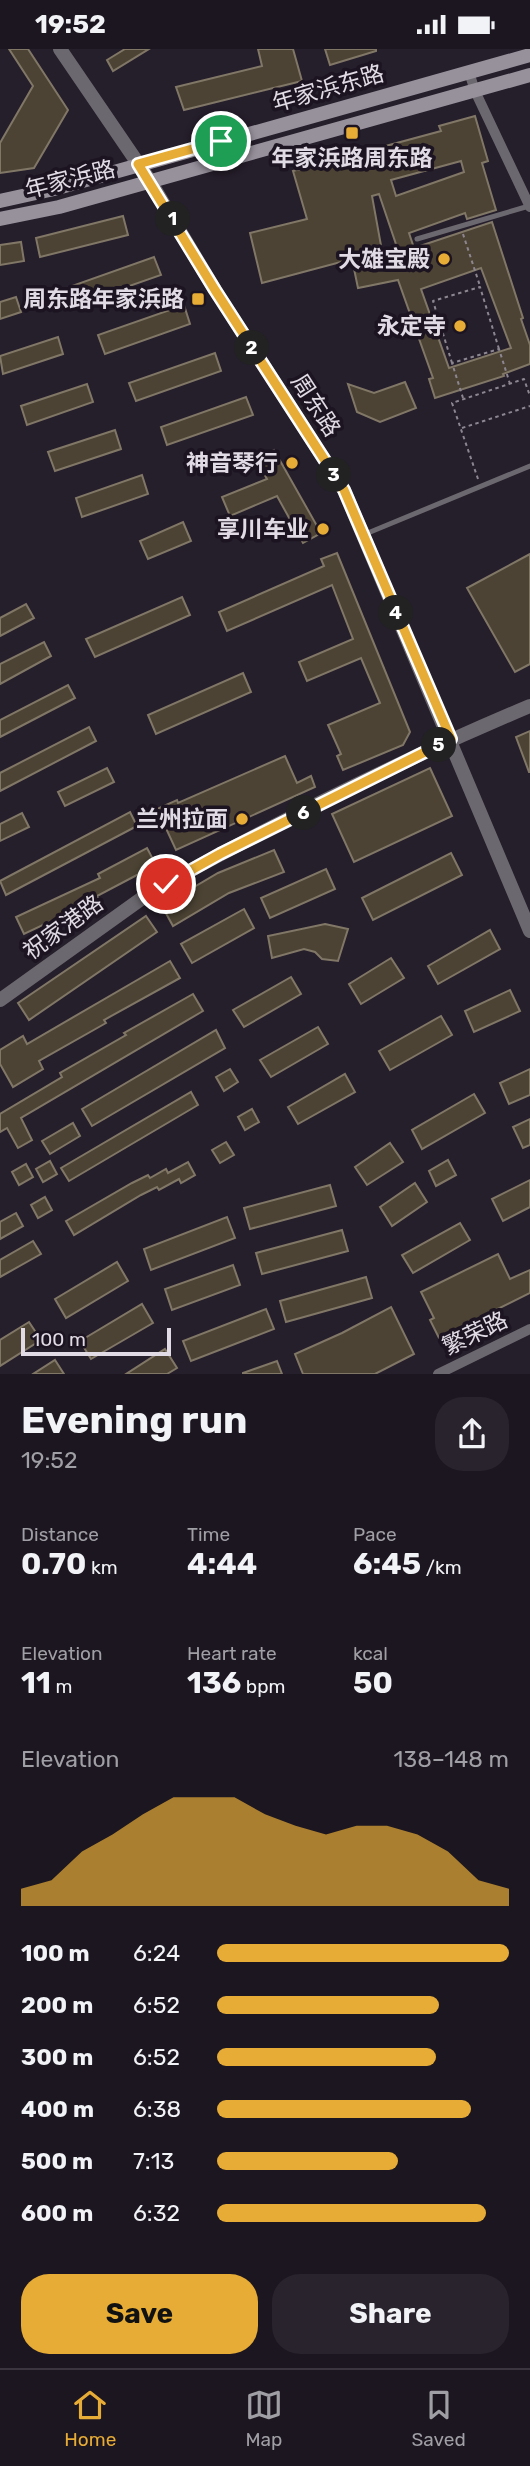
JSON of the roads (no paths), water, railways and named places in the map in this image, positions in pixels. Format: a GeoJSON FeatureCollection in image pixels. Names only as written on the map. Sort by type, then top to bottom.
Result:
{"type":"FeatureCollection","features":[{"type":"Feature","properties":{"kind":"main road","name":"年家浜东路"},"geometry":{"type":"LineString","coordinates":[[138,164],[530,55]]}},
{"type":"Feature","properties":{"kind":"main road","name":"年家浜东路"},"geometry":{"type":"LineString","coordinates":[[150,181],[530,75]]}},
{"type":"Feature","properties":{"kind":"main road","name":"年家浜路"},"geometry":{"type":"LineString","coordinates":[[0,201],[54,189],[138,164]]}},
{"type":"Feature","properties":{"kind":"main road","name":"年家浜路"},"geometry":{"type":"LineString","coordinates":[[0,219],[58,207],[150,181]]}},
{"type":"Feature","properties":{"kind":"street","name":"周东路"},"geometry":{"type":"LineString","coordinates":[[60,49],[150,181],[215,290],[344,490],[530,931]]}},
{"type":"Feature","properties":{"kind":"street"},"geometry":{"type":"LineString","coordinates":[[469,72],[474,91],[530,206]]}},
{"type":"Feature","properties":{"kind":"street","name":"祝家港路"},"geometry":{"type":"LineString","coordinates":[[0,1000],[148,894],[220,854],[451,739],[530,706]]}},
{"type":"Feature","properties":{"kind":"street","name":"繁荣路"},"geometry":{"type":"LineString","coordinates":[[438,1374],[530,1329]]}},
{"type":"Feature","properties":{"kind":"lane"},"geometry":{"type":"LineString","coordinates":[[417,239],[530,206]]}},
{"type":"Feature","properties":{"kind":"lane"},"geometry":{"type":"LineString","coordinates":[[363,535],[530,466]]}},
{"type":"Feature","properties":{"kind":"place","name":"年家浜路周东路"},"geometry":{"type":"Point","coordinates":[352,133]}},
{"type":"Feature","properties":{"kind":"place","name":"大雄宝殿"},"geometry":{"type":"Point","coordinates":[444,259]}},
{"type":"Feature","properties":{"kind":"place","name":"周东路年家浜路"},"geometry":{"type":"Point","coordinates":[198,299]}},
{"type":"Feature","properties":{"kind":"place","name":"永定寺"},"geometry":{"type":"Point","coordinates":[460,326]}},
{"type":"Feature","properties":{"kind":"place","name":"神音琴行"},"geometry":{"type":"Point","coordinates":[292,463]}},
{"type":"Feature","properties":{"kind":"place","name":"享川车业"},"geometry":{"type":"Point","coordinates":[323,529]}},
{"type":"Feature","properties":{"kind":"place","name":"兰州拉面"},"geometry":{"type":"Point","coordinates":[242,819]}}]}
